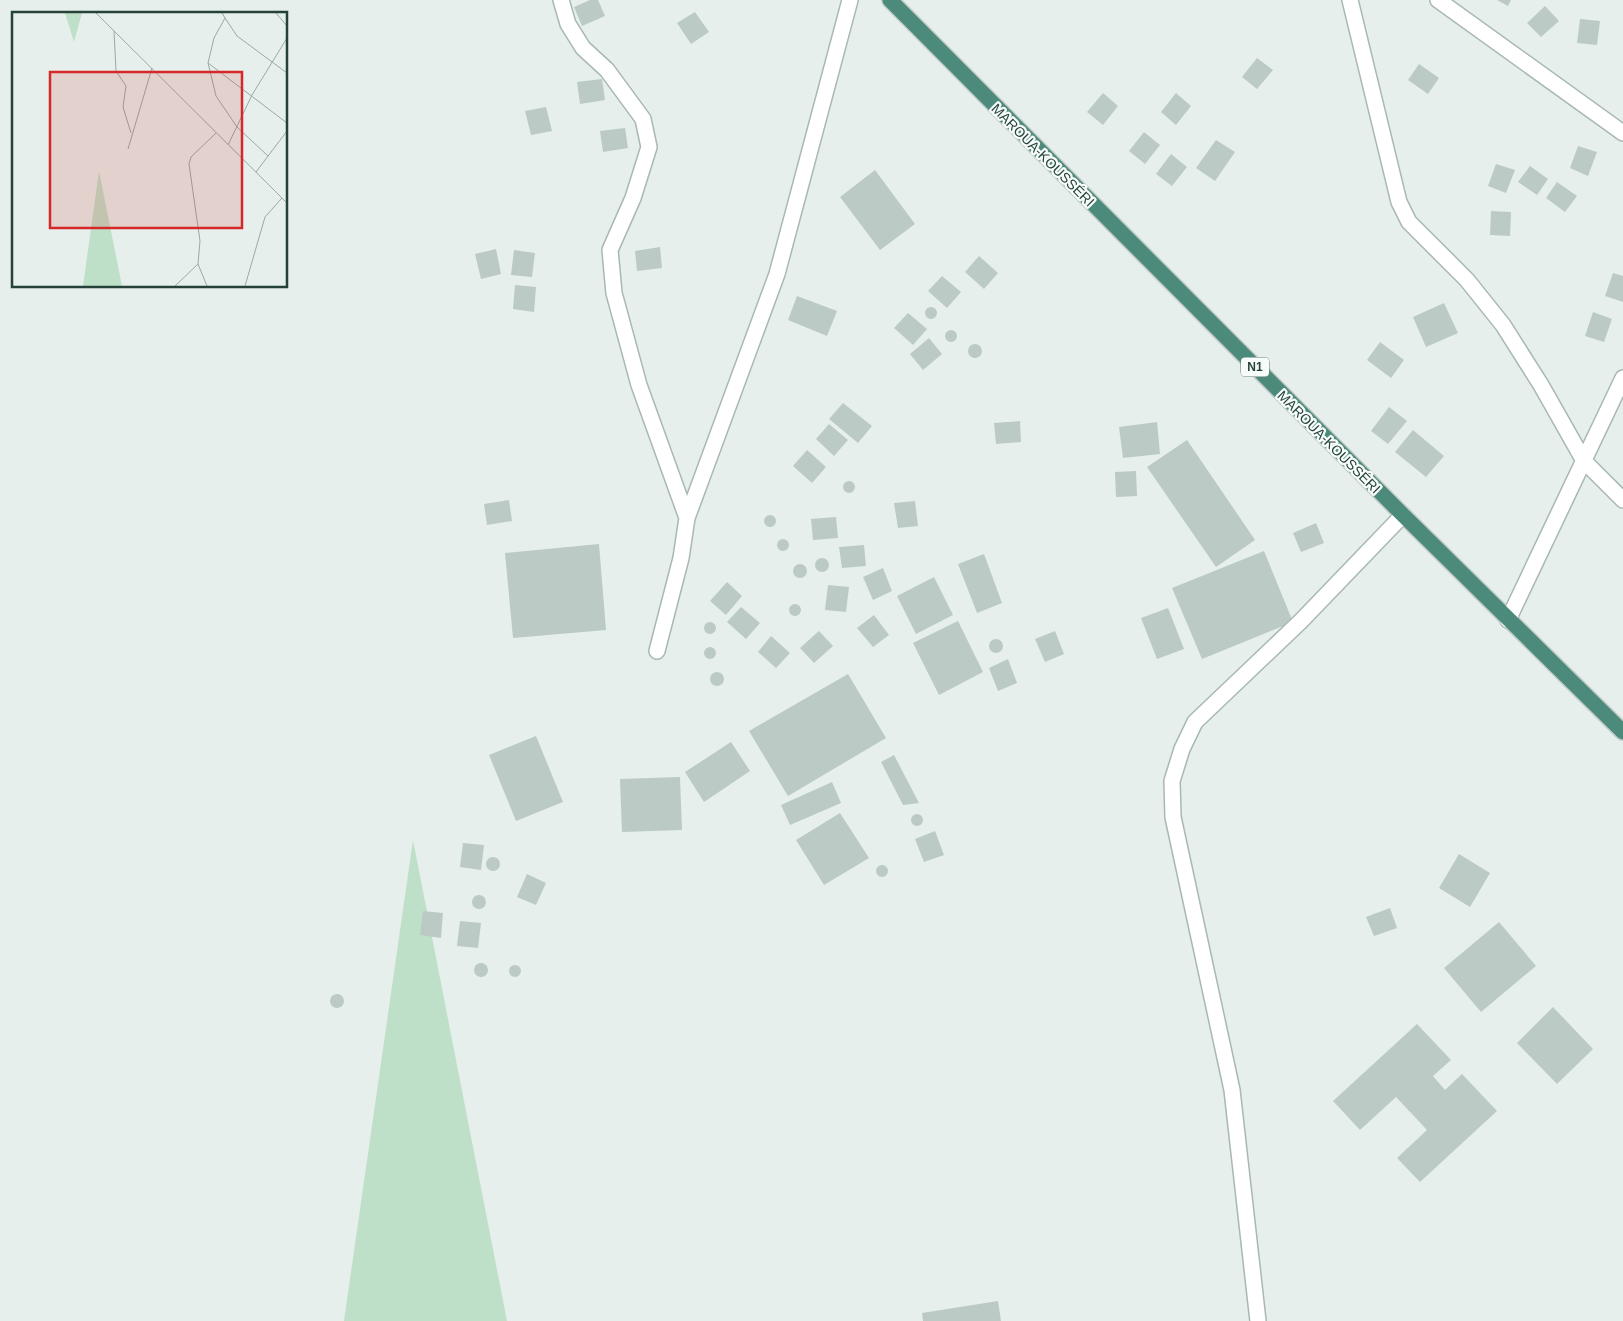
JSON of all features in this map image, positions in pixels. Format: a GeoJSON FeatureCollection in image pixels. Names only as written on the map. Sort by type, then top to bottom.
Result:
{"type":"FeatureCollection","features":[{"type":"Feature","properties":{"kind":"highway","name":"MAROUA-KOUSSÉRI"},"geometry":{"type":"LineString","coordinates":[[890,0],[1508,620],[1623,732]]}},
{"type":"Feature","properties":{"kind":"street"},"geometry":{"type":"LineString","coordinates":[[561,0],[568,24],[583,48],[607,70],[643,120],[648,147],[633,198],[610,250],[614,293],[639,384],[687,518]]}},
{"type":"Feature","properties":{"kind":"street"},"geometry":{"type":"LineString","coordinates":[[657,651],[681,558],[687,518],[777,274],[850,0]]}},
{"type":"Feature","properties":{"kind":"street"},"geometry":{"type":"LineString","coordinates":[[1350,0],[1400,202],[1409,222],[1467,280],[1503,325],[1542,385],[1584,461],[1623,500]]}},
{"type":"Feature","properties":{"kind":"street"},"geometry":{"type":"LineString","coordinates":[[1438,0],[1623,133]]}},
{"type":"Feature","properties":{"kind":"street"},"geometry":{"type":"LineString","coordinates":[[1508,620],[1623,378]]}},
{"type":"Feature","properties":{"kind":"street"},"geometry":{"type":"LineString","coordinates":[[1258,1321],[1232,1090],[1173,817],[1172,781],[1182,749],[1195,722],[1301,621],[1403,515]]}},
{"type":"Feature","properties":{"kind":"green space"},"geometry":{"type":"Polygon","coordinates":[[[413,840],[507,1321],[344,1321],[413,840]]]}},
{"type":"Feature","properties":{"kind":"building"},"geometry":{"type":"Polygon","coordinates":[[[590,0],[598,0],[605,16],[582,26],[574,7],[590,0]]]}},
{"type":"Feature","properties":{"kind":"building"},"geometry":{"type":"Polygon","coordinates":[[[1497,0],[1511,0],[1508,6],[1497,0]]]}},
{"type":"Feature","properties":{"kind":"building"},"geometry":{"type":"Polygon","coordinates":[[[1545,6],[1559,21],[1541,37],[1527,23],[1545,6]]]}},
{"type":"Feature","properties":{"kind":"building"},"geometry":{"type":"Polygon","coordinates":[[[695,12],[709,32],[691,44],[677,23],[695,12]]]}},
{"type":"Feature","properties":{"kind":"building"},"geometry":{"type":"Polygon","coordinates":[[[1580,19],[1600,21],[1597,45],[1577,43],[1580,19]]]}},
{"type":"Feature","properties":{"kind":"building"},"geometry":{"type":"Polygon","coordinates":[[[1257,58],[1273,70],[1257,89],[1242,77],[1257,58]]]}},
{"type":"Feature","properties":{"kind":"building"},"geometry":{"type":"Polygon","coordinates":[[[1419,64],[1439,78],[1428,94],[1408,80],[1419,64]]]}},
{"type":"Feature","properties":{"kind":"building"},"geometry":{"type":"Polygon","coordinates":[[[602,79],[605,100],[580,104],[577,82],[602,79]]]}},
{"type":"Feature","properties":{"kind":"building"},"geometry":{"type":"Polygon","coordinates":[[[1103,93],[1118,106],[1103,125],[1087,112],[1103,93]]]}},
{"type":"Feature","properties":{"kind":"building"},"geometry":{"type":"Polygon","coordinates":[[[1176,93],[1191,106],[1176,125],[1161,112],[1176,93]]]}},
{"type":"Feature","properties":{"kind":"building"},"geometry":{"type":"Polygon","coordinates":[[[546,107],[552,131],[531,135],[525,111],[546,107]]]}},
{"type":"Feature","properties":{"kind":"building"},"geometry":{"type":"Polygon","coordinates":[[[625,128],[628,148],[603,152],[600,131],[625,128]]]}},
{"type":"Feature","properties":{"kind":"building"},"geometry":{"type":"Polygon","coordinates":[[[1144,132],[1160,145],[1145,164],[1129,151],[1144,132]]]}},
{"type":"Feature","properties":{"kind":"building"},"geometry":{"type":"Polygon","coordinates":[[[1216,140],[1235,152],[1215,181],[1196,168],[1216,140]]]}},
{"type":"Feature","properties":{"kind":"building"},"geometry":{"type":"Polygon","coordinates":[[[1578,146],[1597,152],[1588,176],[1570,168],[1578,146]]]}},
{"type":"Feature","properties":{"kind":"building"},"geometry":{"type":"Polygon","coordinates":[[[1171,154],[1187,167],[1172,186],[1156,174],[1171,154]]]}},
{"type":"Feature","properties":{"kind":"building"},"geometry":{"type":"Polygon","coordinates":[[[1496,164],[1515,170],[1506,193],[1488,186],[1496,164]]]}},
{"type":"Feature","properties":{"kind":"building"},"geometry":{"type":"Polygon","coordinates":[[[1530,166],[1548,179],[1537,195],[1518,182],[1530,166]]]}},
{"type":"Feature","properties":{"kind":"building"},"geometry":{"type":"Polygon","coordinates":[[[875,170],[915,224],[880,250],[840,197],[875,170]]]}},
{"type":"Feature","properties":{"kind":"building"},"geometry":{"type":"Polygon","coordinates":[[[1557,182],[1577,196],[1565,212],[1546,198],[1557,182]]]}},
{"type":"Feature","properties":{"kind":"building"},"geometry":{"type":"Polygon","coordinates":[[[1491,211],[1511,212],[1510,236],[1490,235],[1491,211]]]}},
{"type":"Feature","properties":{"kind":"building"},"geometry":{"type":"Polygon","coordinates":[[[660,247],[662,268],[637,271],[635,251],[660,247]]]}},
{"type":"Feature","properties":{"kind":"building"},"geometry":{"type":"Polygon","coordinates":[[[496,249],[501,274],[481,279],[475,254],[496,249]]]}},
{"type":"Feature","properties":{"kind":"building"},"geometry":{"type":"Polygon","coordinates":[[[514,250],[535,253],[532,277],[511,275],[514,250]]]}},
{"type":"Feature","properties":{"kind":"building"},"geometry":{"type":"Polygon","coordinates":[[[979,256],[998,273],[984,289],[965,272],[979,256]]]}},
{"type":"Feature","properties":{"kind":"building"},"geometry":{"type":"Polygon","coordinates":[[[1613,273],[1623,276],[1623,302],[1605,296],[1613,273]]]}},
{"type":"Feature","properties":{"kind":"building"},"geometry":{"type":"Polygon","coordinates":[[[942,276],[961,292],[947,308],[928,291],[942,276]]]}},
{"type":"Feature","properties":{"kind":"building"},"geometry":{"type":"Polygon","coordinates":[[[515,285],[536,287],[534,312],[513,309],[515,285]]]}},
{"type":"Feature","properties":{"kind":"building"},"geometry":{"type":"Polygon","coordinates":[[[797,296],[837,311],[827,336],[788,320],[797,296]]]}},
{"type":"Feature","properties":{"kind":"building"},"geometry":{"type":"Polygon","coordinates":[[[1444,303],[1458,333],[1426,347],[1413,317],[1444,303]]]}},
{"type":"Feature","properties":{"kind":"building"},"geometry":{"type":"Polygon","coordinates":[[[933,307],[936,308],[936,318],[929,319],[926,318],[925,311],[926,308],[933,307]]]}},
{"type":"Feature","properties":{"kind":"building"},"geometry":{"type":"Polygon","coordinates":[[[1593,312],[1612,319],[1604,342],[1585,336],[1593,312]]]}},
{"type":"Feature","properties":{"kind":"building"},"geometry":{"type":"Polygon","coordinates":[[[908,313],[927,329],[913,345],[894,328],[908,313]]]}},
{"type":"Feature","properties":{"kind":"building"},"geometry":{"type":"Polygon","coordinates":[[[953,330],[956,331],[956,341],[949,342],[946,341],[945,334],[946,331],[953,330]]]}},
{"type":"Feature","properties":{"kind":"building"},"geometry":{"type":"Polygon","coordinates":[[[929,338],[942,354],[923,370],[910,354],[929,338]]]}},
{"type":"Feature","properties":{"kind":"building"},"geometry":{"type":"Polygon","coordinates":[[[1380,342],[1404,360],[1391,378],[1367,360],[1380,342]]]}},
{"type":"Feature","properties":{"kind":"building"},"geometry":{"type":"Polygon","coordinates":[[[975,344],[980,346],[982,351],[980,356],[975,358],[970,356],[968,351],[970,346],[975,344]]]}},
{"type":"Feature","properties":{"kind":"building"},"geometry":{"type":"Polygon","coordinates":[[[843,403],[872,426],[858,443],[829,419],[843,403]]]}},
{"type":"Feature","properties":{"kind":"building"},"geometry":{"type":"Polygon","coordinates":[[[1389,407],[1407,421],[1388,444],[1371,431],[1389,407]]]}},
{"type":"Feature","properties":{"kind":"building"},"geometry":{"type":"Polygon","coordinates":[[[1020,421],[1021,442],[996,444],[994,423],[1020,421]]]}},
{"type":"Feature","properties":{"kind":"building"},"geometry":{"type":"Polygon","coordinates":[[[1157,422],[1160,454],[1123,458],[1119,427],[1157,422]]]}},
{"type":"Feature","properties":{"kind":"building"},"geometry":{"type":"Polygon","coordinates":[[[829,424],[848,440],[834,456],[816,439],[829,424]]]}},
{"type":"Feature","properties":{"kind":"building"},"geometry":{"type":"Polygon","coordinates":[[[1413,430],[1444,456],[1426,477],[1395,452],[1413,430]]]}},
{"type":"Feature","properties":{"kind":"building"},"geometry":{"type":"Polygon","coordinates":[[[1187,440],[1255,540],[1216,567],[1147,467],[1187,440]]]}},
{"type":"Feature","properties":{"kind":"building"},"geometry":{"type":"Polygon","coordinates":[[[807,450],[826,467],[812,483],[793,466],[807,450]]]}},
{"type":"Feature","properties":{"kind":"building"},"geometry":{"type":"Polygon","coordinates":[[[1136,471],[1137,496],[1116,497],[1115,472],[1136,471]]]}},
{"type":"Feature","properties":{"kind":"building"},"geometry":{"type":"Polygon","coordinates":[[[851,481],[854,482],[854,492],[847,493],[844,492],[843,485],[844,482],[851,481]]]}},
{"type":"Feature","properties":{"kind":"building"},"geometry":{"type":"Polygon","coordinates":[[[509,500],[512,521],[487,525],[484,504],[509,500]]]}},
{"type":"Feature","properties":{"kind":"building"},"geometry":{"type":"Polygon","coordinates":[[[915,501],[918,526],[898,528],[894,503],[915,501]]]}},
{"type":"Feature","properties":{"kind":"building"},"geometry":{"type":"Polygon","coordinates":[[[772,515],[775,516],[775,526],[768,527],[765,526],[764,519],[765,516],[772,515]]]}},
{"type":"Feature","properties":{"kind":"building"},"geometry":{"type":"Polygon","coordinates":[[[836,517],[838,538],[813,540],[811,519],[836,517]]]}},
{"type":"Feature","properties":{"kind":"building"},"geometry":{"type":"Polygon","coordinates":[[[1316,523],[1324,543],[1301,552],[1293,533],[1316,523]]]}},
{"type":"Feature","properties":{"kind":"building"},"geometry":{"type":"Polygon","coordinates":[[[785,539],[788,540],[788,550],[781,551],[778,550],[777,543],[778,540],[785,539]]]}},
{"type":"Feature","properties":{"kind":"building"},"geometry":{"type":"Polygon","coordinates":[[[599,544],[606,630],[513,638],[505,553],[599,544]]]}},
{"type":"Feature","properties":{"kind":"building"},"geometry":{"type":"Polygon","coordinates":[[[864,545],[866,566],[842,568],[839,547],[864,545]]]}},
{"type":"Feature","properties":{"kind":"building"},"geometry":{"type":"Polygon","coordinates":[[[1264,551],[1293,622],[1202,659],[1172,588],[1264,551]]]}},
{"type":"Feature","properties":{"kind":"building"},"geometry":{"type":"Polygon","coordinates":[[[984,554],[1002,603],[977,613],[958,564],[984,554]]]}},
{"type":"Feature","properties":{"kind":"building"},"geometry":{"type":"Polygon","coordinates":[[[822,558],[827,560],[829,565],[827,570],[822,572],[817,570],[815,565],[817,560],[822,558]]]}},
{"type":"Feature","properties":{"kind":"building"},"geometry":{"type":"Polygon","coordinates":[[[800,564],[805,566],[807,571],[805,576],[800,578],[795,576],[793,571],[795,566],[800,564]]]}},
{"type":"Feature","properties":{"kind":"building"},"geometry":{"type":"Polygon","coordinates":[[[883,568],[892,591],[873,600],[863,577],[883,568]]]}},
{"type":"Feature","properties":{"kind":"building"},"geometry":{"type":"Polygon","coordinates":[[[934,577],[953,615],[916,634],[897,596],[934,577]]]}},
{"type":"Feature","properties":{"kind":"building"},"geometry":{"type":"Polygon","coordinates":[[[727,582],[742,596],[726,615],[710,601],[727,582]]]}},
{"type":"Feature","properties":{"kind":"building"},"geometry":{"type":"Polygon","coordinates":[[[828,585],[849,587],[846,612],[825,610],[828,585]]]}},
{"type":"Feature","properties":{"kind":"building"},"geometry":{"type":"Polygon","coordinates":[[[797,604],[800,605],[800,615],[793,616],[790,615],[789,608],[790,605],[797,604]]]}},
{"type":"Feature","properties":{"kind":"building"},"geometry":{"type":"Polygon","coordinates":[[[741,607],[760,623],[746,639],[727,622],[741,607]]]}},
{"type":"Feature","properties":{"kind":"building"},"geometry":{"type":"Polygon","coordinates":[[[1168,608],[1184,649],[1157,659],[1141,618],[1168,608]]]}},
{"type":"Feature","properties":{"kind":"building"},"geometry":{"type":"Polygon","coordinates":[[[874,615],[889,635],[873,647],[857,628],[874,615]]]}},
{"type":"Feature","properties":{"kind":"building"},"geometry":{"type":"Polygon","coordinates":[[[958,621],[983,672],[939,695],[913,643],[958,621]]]}},
{"type":"Feature","properties":{"kind":"building"},"geometry":{"type":"Polygon","coordinates":[[[712,622],[715,623],[715,633],[708,634],[705,633],[704,626],[705,623],[712,622]]]}},
{"type":"Feature","properties":{"kind":"building"},"geometry":{"type":"Polygon","coordinates":[[[819,631],[833,646],[814,663],[800,648],[819,631]]]}},
{"type":"Feature","properties":{"kind":"building"},"geometry":{"type":"Polygon","coordinates":[[[1055,631],[1064,654],[1045,662],[1035,639],[1055,631]]]}},
{"type":"Feature","properties":{"kind":"building"},"geometry":{"type":"Polygon","coordinates":[[[771,636],[790,653],[776,668],[758,652],[771,636]]]}},
{"type":"Feature","properties":{"kind":"building"},"geometry":{"type":"Polygon","coordinates":[[[996,639],[1001,641],[1003,646],[1001,651],[996,653],[991,651],[989,646],[991,641],[996,639]]]}},
{"type":"Feature","properties":{"kind":"building"},"geometry":{"type":"Polygon","coordinates":[[[712,647],[715,648],[715,658],[708,659],[705,658],[704,651],[705,648],[712,647]]]}},
{"type":"Feature","properties":{"kind":"building"},"geometry":{"type":"Polygon","coordinates":[[[1008,659],[1017,683],[998,691],[989,668],[1008,659]]]}},
{"type":"Feature","properties":{"kind":"building"},"geometry":{"type":"Polygon","coordinates":[[[717,672],[722,674],[724,679],[722,684],[717,686],[712,684],[710,679],[712,674],[717,672]]]}},
{"type":"Feature","properties":{"kind":"building"},"geometry":{"type":"Polygon","coordinates":[[[848,674],[886,738],[788,796],[749,731],[848,674]]]}},
{"type":"Feature","properties":{"kind":"building"},"geometry":{"type":"Polygon","coordinates":[[[536,736],[563,802],[516,821],[489,755],[536,736]]]}},
{"type":"Feature","properties":{"kind":"building"},"geometry":{"type":"Polygon","coordinates":[[[731,742],[750,771],[704,802],[685,772],[731,742]]]}},
{"type":"Feature","properties":{"kind":"building"},"geometry":{"type":"Polygon","coordinates":[[[894,755],[919,803],[903,805],[881,762],[894,755]]]}},
{"type":"Feature","properties":{"kind":"building"},"geometry":{"type":"Polygon","coordinates":[[[680,777],[682,830],[622,832],[620,779],[680,777]]]}},
{"type":"Feature","properties":{"kind":"building"},"geometry":{"type":"Polygon","coordinates":[[[832,782],[841,803],[790,825],[781,805],[832,782]]]}},
{"type":"Feature","properties":{"kind":"building"},"geometry":{"type":"Polygon","coordinates":[[[840,813],[869,858],[824,885],[796,840],[840,813]]]}},
{"type":"Feature","properties":{"kind":"building"},"geometry":{"type":"Polygon","coordinates":[[[919,814],[922,815],[922,825],[915,826],[912,825],[911,818],[912,815],[919,814]]]}},
{"type":"Feature","properties":{"kind":"building"},"geometry":{"type":"Polygon","coordinates":[[[935,831],[944,855],[924,862],[915,839],[935,831]]]}},
{"type":"Feature","properties":{"kind":"building"},"geometry":{"type":"Polygon","coordinates":[[[463,843],[484,845],[481,870],[460,867],[463,843]]]}},
{"type":"Feature","properties":{"kind":"building"},"geometry":{"type":"Polygon","coordinates":[[[1459,854],[1490,873],[1470,907],[1439,888],[1459,854]]]}},
{"type":"Feature","properties":{"kind":"building"},"geometry":{"type":"Polygon","coordinates":[[[493,857],[498,859],[500,864],[498,869],[493,871],[488,869],[486,864],[488,859],[493,857]]]}},
{"type":"Feature","properties":{"kind":"building"},"geometry":{"type":"Polygon","coordinates":[[[884,865],[887,866],[887,876],[880,877],[877,876],[876,869],[877,866],[884,865]]]}},
{"type":"Feature","properties":{"kind":"building"},"geometry":{"type":"Polygon","coordinates":[[[527,874],[546,883],[536,905],[517,897],[527,874]]]}},
{"type":"Feature","properties":{"kind":"building"},"geometry":{"type":"Polygon","coordinates":[[[479,895],[484,897],[486,902],[484,907],[479,909],[474,907],[472,902],[474,897],[479,895]]]}},
{"type":"Feature","properties":{"kind":"building"},"geometry":{"type":"Polygon","coordinates":[[[1390,908],[1397,928],[1374,936],[1366,917],[1390,908]]]}},
{"type":"Feature","properties":{"kind":"building"},"geometry":{"type":"Polygon","coordinates":[[[423,911],[443,913],[441,938],[420,935],[423,911]]]}},
{"type":"Feature","properties":{"kind":"building"},"geometry":{"type":"Polygon","coordinates":[[[460,921],[481,923],[478,948],[457,946],[460,921]]]}},
{"type":"Feature","properties":{"kind":"building"},"geometry":{"type":"Polygon","coordinates":[[[1499,922],[1536,966],[1481,1012],[1444,968],[1499,922]]]}},
{"type":"Feature","properties":{"kind":"building"},"geometry":{"type":"Polygon","coordinates":[[[481,963],[486,965],[488,970],[486,975],[481,977],[476,975],[474,970],[476,965],[481,963]]]}},
{"type":"Feature","properties":{"kind":"building"},"geometry":{"type":"Polygon","coordinates":[[[517,965],[520,966],[520,976],[513,977],[510,976],[509,969],[510,966],[517,965]]]}},
{"type":"Feature","properties":{"kind":"building"},"geometry":{"type":"Polygon","coordinates":[[[337,994],[342,996],[344,1001],[342,1006],[337,1008],[332,1006],[330,1001],[332,996],[337,994]]]}},
{"type":"Feature","properties":{"kind":"building"},"geometry":{"type":"Polygon","coordinates":[[[1553,1007],[1593,1049],[1557,1084],[1517,1043],[1553,1007]]]}},
{"type":"Feature","properties":{"kind":"building"},"geometry":{"type":"Polygon","coordinates":[[[1417,1024],[1451,1060],[1433,1076],[1445,1090],[1462,1074],[1497,1111],[1420,1182],[1397,1158],[1427,1130],[1396,1097],[1360,1130],[1333,1101],[1417,1024]]]}},
{"type":"Feature","properties":{"kind":"building"},"geometry":{"type":"Polygon","coordinates":[[[998,1301],[1001,1321],[923,1321],[922,1313],[998,1301]]]}}]}
